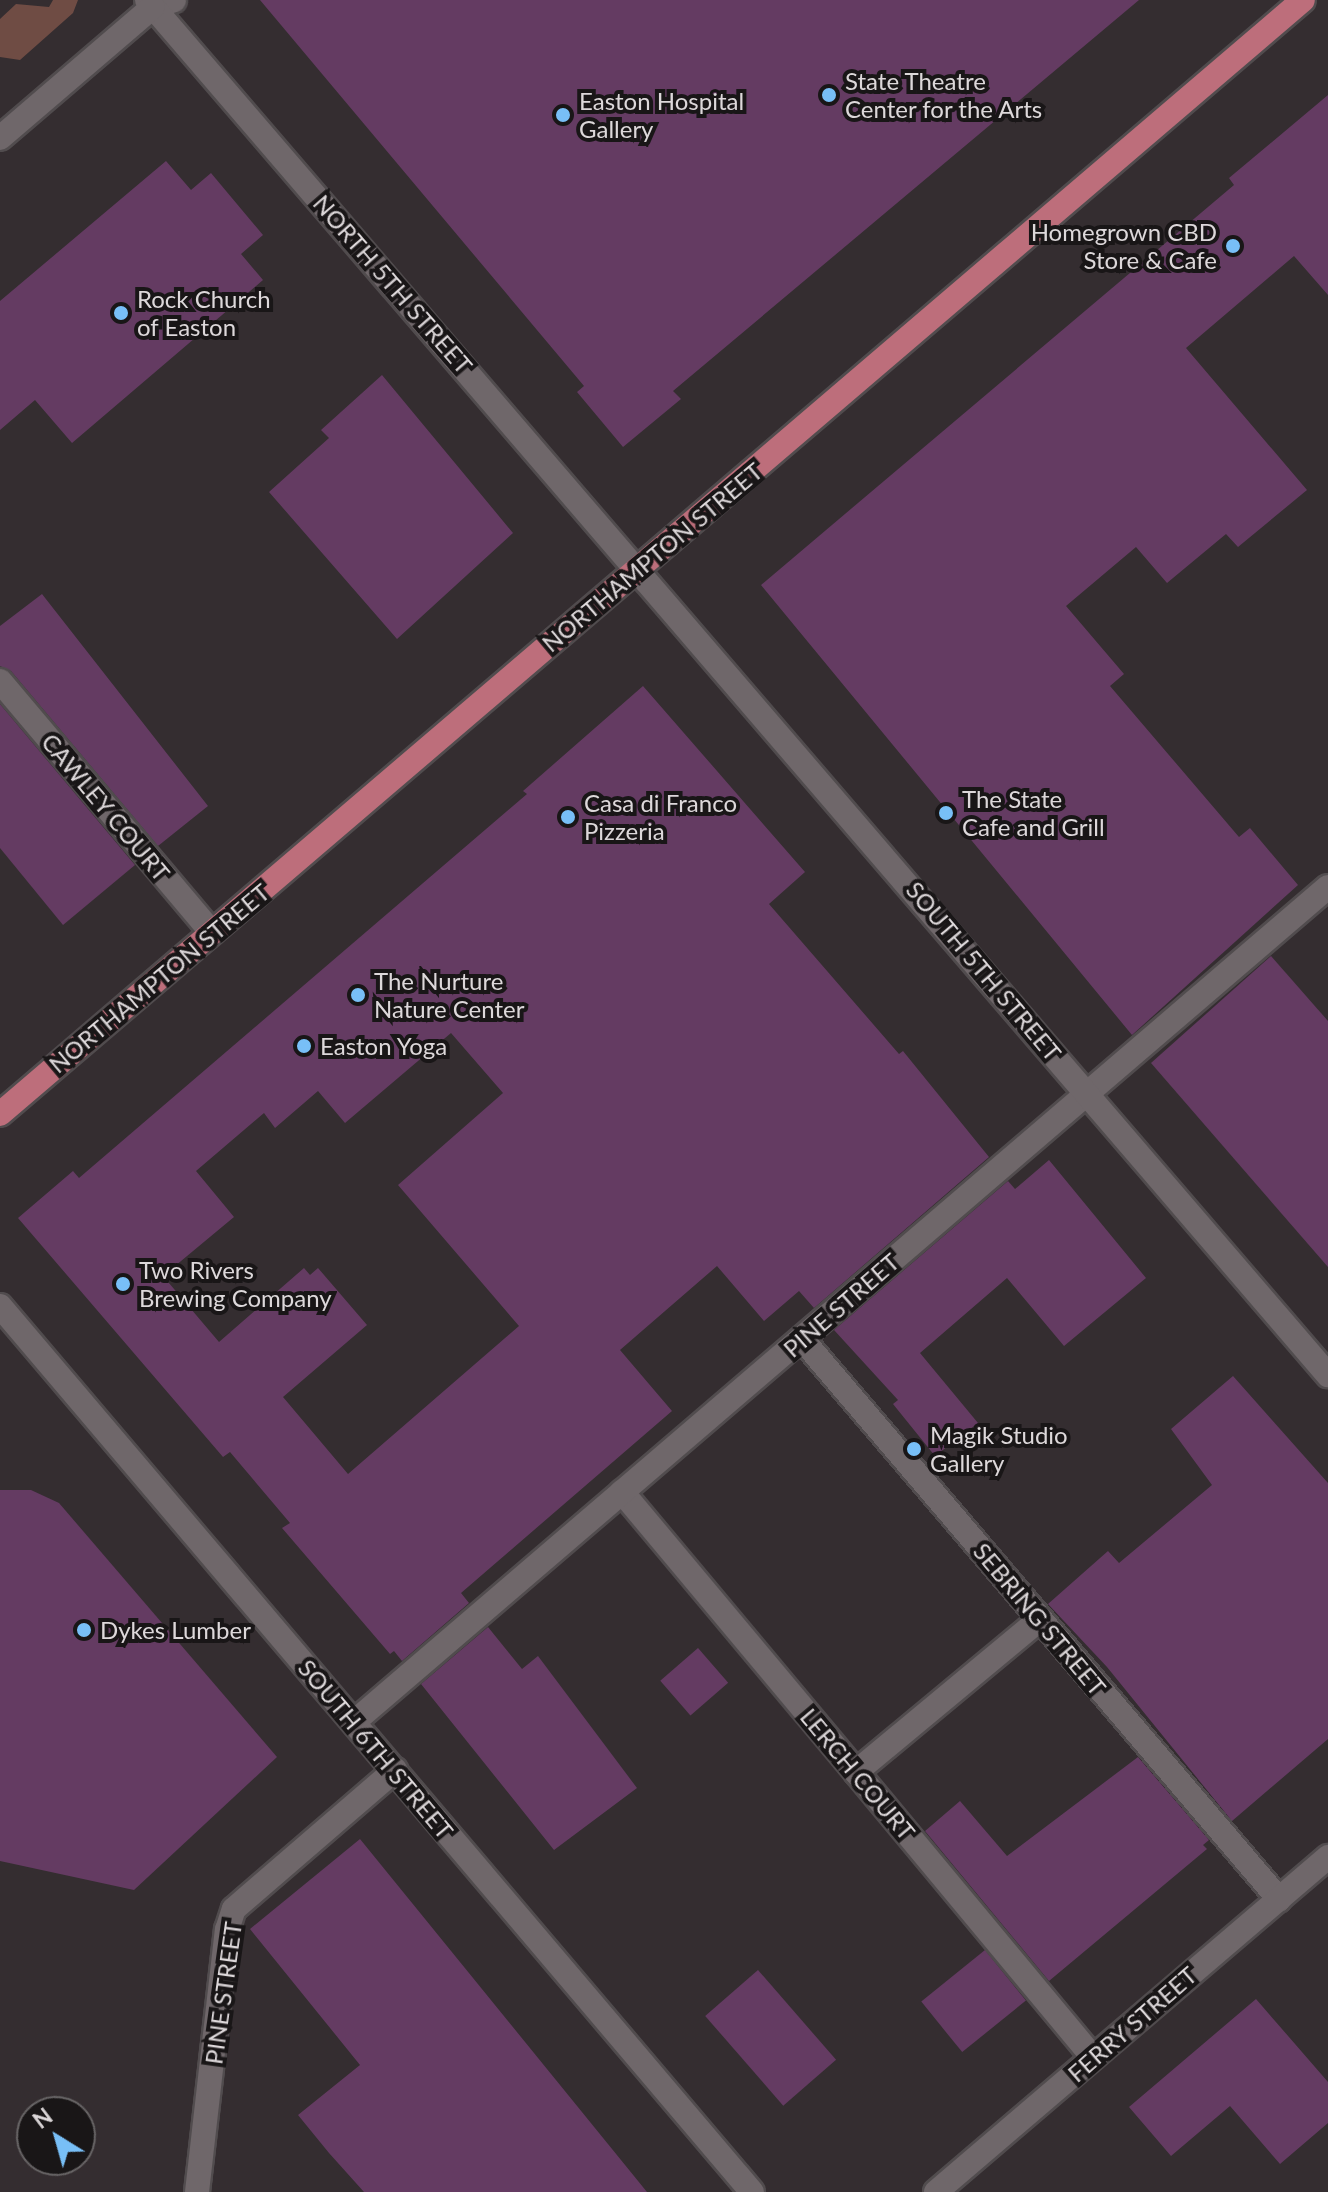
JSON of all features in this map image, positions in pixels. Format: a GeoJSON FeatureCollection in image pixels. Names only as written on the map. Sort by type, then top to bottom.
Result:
{"type":"FeatureCollection","features":[{"type":"Feature","properties":{"kind":"main road","name":"NORTHAMPTON STREET"},"geometry":{"type":"LineString","coordinates":[[0,1114],[1303,0]]}},
{"type":"Feature","properties":{"kind":"street","name":"NORTH 5TH STREET"},"geometry":{"type":"LineString","coordinates":[[158,2],[639,568]]}},
{"type":"Feature","properties":{"kind":"street"},"geometry":{"type":"LineString","coordinates":[[0,138],[158,2]]}},
{"type":"Feature","properties":{"kind":"street","name":"SOUTH 5TH STREET"},"geometry":{"type":"LineString","coordinates":[[639,568],[1328,1375]]}},
{"type":"Feature","properties":{"kind":"street","name":"CAWLEY COURT"},"geometry":{"type":"LineString","coordinates":[[0,681],[212,933]]}},
{"type":"Feature","properties":{"kind":"street","name":"PINE STREET"},"geometry":{"type":"LineString","coordinates":[[354,1722],[1328,887]]}},
{"type":"Feature","properties":{"kind":"street","name":"SOUTH 6TH STREET"},"geometry":{"type":"LineString","coordinates":[[0,1306],[752,2192]]}},
{"type":"Feature","properties":{"kind":"street","name":"SEBRING STREET"},"geometry":{"type":"LineString","coordinates":[[802,1339],[1279,1899]]}},
{"type":"Feature","properties":{"kind":"street","name":"LERCH COURT"},"geometry":{"type":"LineString","coordinates":[[622,1492],[1093,2057]]}},
{"type":"Feature","properties":{"kind":"street"},"geometry":{"type":"LineString","coordinates":[[856,1772],[1040,1619]]}},
{"type":"Feature","properties":{"kind":"street","name":"PINE STREET"},"geometry":{"type":"LineString","coordinates":[[197,2192],[227,1930],[234,1909],[395,1770]]}},
{"type":"Feature","properties":{"kind":"street","name":"FERRY STREET"},"geometry":{"type":"LineString","coordinates":[[936,2192],[1328,1857]]}},
{"type":"Feature","properties":{"kind":"shaded area"},"geometry":{"type":"Polygon","coordinates":[[[53,0],[78,0],[73,13],[20,60],[0,57],[0,19],[16,4],[49,7],[53,0]]]}},
{"type":"Feature","properties":{"kind":"building","name":"Easton Hospital Gallery"},"geometry":{"type":"Polygon","coordinates":[[[260,0],[1139,0],[673,391],[681,399],[623,447],[577,392],[584,386],[260,0]]]}},
{"type":"Feature","properties":{"kind":"building"},"geometry":{"type":"Polygon","coordinates":[[[1328,95],[1328,295],[1294,256],[1186,348],[1307,490],[1238,547],[1226,534],[1167,583],[1136,547],[1066,606],[1124,674],[1110,686],[1239,837],[1250,828],[1298,885],[1132,1035],[761,585],[1234,185],[1229,178],[1328,95]]]}},
{"type":"Feature","properties":{"kind":"building","name":"Rock Church of Easton"},"geometry":{"type":"Polygon","coordinates":[[[166,161],[191,190],[211,173],[263,235],[241,254],[263,280],[72,443],[35,400],[0,430],[0,301],[166,161]]]}},
{"type":"Feature","properties":{"kind":"building"},"geometry":{"type":"Polygon","coordinates":[[[382,375],[513,533],[397,639],[269,492],[329,438],[321,430],[382,375]]]}},
{"type":"Feature","properties":{"kind":"building"},"geometry":{"type":"Polygon","coordinates":[[[42,594],[208,806],[158,846],[11,671],[0,666],[0,626],[42,594]]]}},
{"type":"Feature","properties":{"kind":"building"},"geometry":{"type":"Polygon","coordinates":[[[643,686],[805,872],[769,904],[899,1054],[903,1051],[989,1157],[814,1308],[799,1291],[764,1321],[717,1266],[620,1350],[672,1411],[461,1593],[469,1603],[402,1661],[394,1651],[390,1654],[282,1528],[290,1523],[230,1452],[223,1457],[18,1218],[73,1171],[79,1178],[527,794],[523,791],[643,686]],[[451,1033],[345,1123],[318,1091],[275,1128],[264,1113],[196,1171],[234,1217],[163,1276],[219,1342],[304,1268],[310,1275],[318,1268],[367,1325],[283,1397],[348,1474],[519,1326],[398,1185],[503,1093],[451,1033]]]}},
{"type":"Feature","properties":{"kind":"building"},"geometry":{"type":"Polygon","coordinates":[[[0,704],[135,865],[63,925],[0,848],[0,704]]]}},
{"type":"Feature","properties":{"kind":"building"},"geometry":{"type":"Polygon","coordinates":[[[1271,956],[1328,1021],[1328,1267],[1151,1063],[1271,956]]]}},
{"type":"Feature","properties":{"kind":"building"},"geometry":{"type":"Polygon","coordinates":[[[1049,1160],[1146,1278],[1064,1346],[1007,1278],[920,1353],[978,1423],[935,1456],[893,1404],[898,1400],[834,1330],[1008,1181],[1015,1189],[1049,1160]]]}},
{"type":"Feature","properties":{"kind":"building"},"geometry":{"type":"Polygon","coordinates":[[[1233,1376],[1328,1483],[1328,1739],[1232,1821],[1107,1667],[1048,1604],[1108,1551],[1119,1563],[1212,1485],[1171,1429],[1233,1376]]]}},
{"type":"Feature","properties":{"kind":"building","name":"Dykes Lumber"},"geometry":{"type":"Polygon","coordinates":[[[0,1490],[31,1490],[59,1503],[277,1757],[134,1890],[0,1861],[0,1490]]]}},
{"type":"Feature","properties":{"kind":"building"},"geometry":{"type":"Polygon","coordinates":[[[488,1627],[522,1669],[538,1656],[637,1788],[554,1850],[421,1684],[488,1627]]]}},
{"type":"Feature","properties":{"kind":"building"},"geometry":{"type":"Polygon","coordinates":[[[698,1648],[728,1683],[690,1716],[660,1681],[698,1648]]]}},
{"type":"Feature","properties":{"kind":"building"},"geometry":{"type":"Polygon","coordinates":[[[1138,1757],[1209,1840],[1203,1845],[1207,1849],[1049,1981],[925,1831],[960,1801],[1007,1856],[1138,1757]]]}},
{"type":"Feature","properties":{"kind":"building"},"geometry":{"type":"Polygon","coordinates":[[[360,1839],[647,2192],[364,2192],[298,2115],[360,2065],[250,1929],[360,1839]]]}},
{"type":"Feature","properties":{"kind":"building"},"geometry":{"type":"Polygon","coordinates":[[[985,1950],[1026,2001],[962,2052],[921,2002],[985,1950]]]}},
{"type":"Feature","properties":{"kind":"building"},"geometry":{"type":"Polygon","coordinates":[[[758,1970],[836,2060],[783,2106],[705,2016],[758,1970]]]}},
{"type":"Feature","properties":{"kind":"building"},"geometry":{"type":"Polygon","coordinates":[[[1256,1999],[1328,2082],[1328,2123],[1280,2164],[1230,2106],[1171,2156],[1129,2107],[1256,1999]]]}},
{"type":"Feature","properties":{"kind":"place","name":"State Theatre Center for the Arts"},"geometry":{"type":"Point","coordinates":[829,95]}},
{"type":"Feature","properties":{"kind":"place","name":"Easton Hospital Gallery"},"geometry":{"type":"Point","coordinates":[563,115]}},
{"type":"Feature","properties":{"kind":"place","name":"Homegrown CBD Store & Cafe"},"geometry":{"type":"Point","coordinates":[1233,246]}},
{"type":"Feature","properties":{"kind":"place","name":"Rock Church of Easton"},"geometry":{"type":"Point","coordinates":[121,313]}},
{"type":"Feature","properties":{"kind":"place","name":"The State Cafe and Grill"},"geometry":{"type":"Point","coordinates":[946,813]}},
{"type":"Feature","properties":{"kind":"place","name":"Casa di Franco Pizzeria"},"geometry":{"type":"Point","coordinates":[568,817]}},
{"type":"Feature","properties":{"kind":"place","name":"The Nurture Nature Center"},"geometry":{"type":"Point","coordinates":[358,995]}},
{"type":"Feature","properties":{"kind":"place","name":"Easton Yoga"},"geometry":{"type":"Point","coordinates":[304,1046]}},
{"type":"Feature","properties":{"kind":"place","name":"Two Rivers Brewing Company"},"geometry":{"type":"Point","coordinates":[123,1284]}},
{"type":"Feature","properties":{"kind":"place","name":"Magik Studio Gallery"},"geometry":{"type":"Point","coordinates":[914,1449]}},
{"type":"Feature","properties":{"kind":"place","name":"Dykes Lumber"},"geometry":{"type":"Point","coordinates":[84,1630]}}]}
